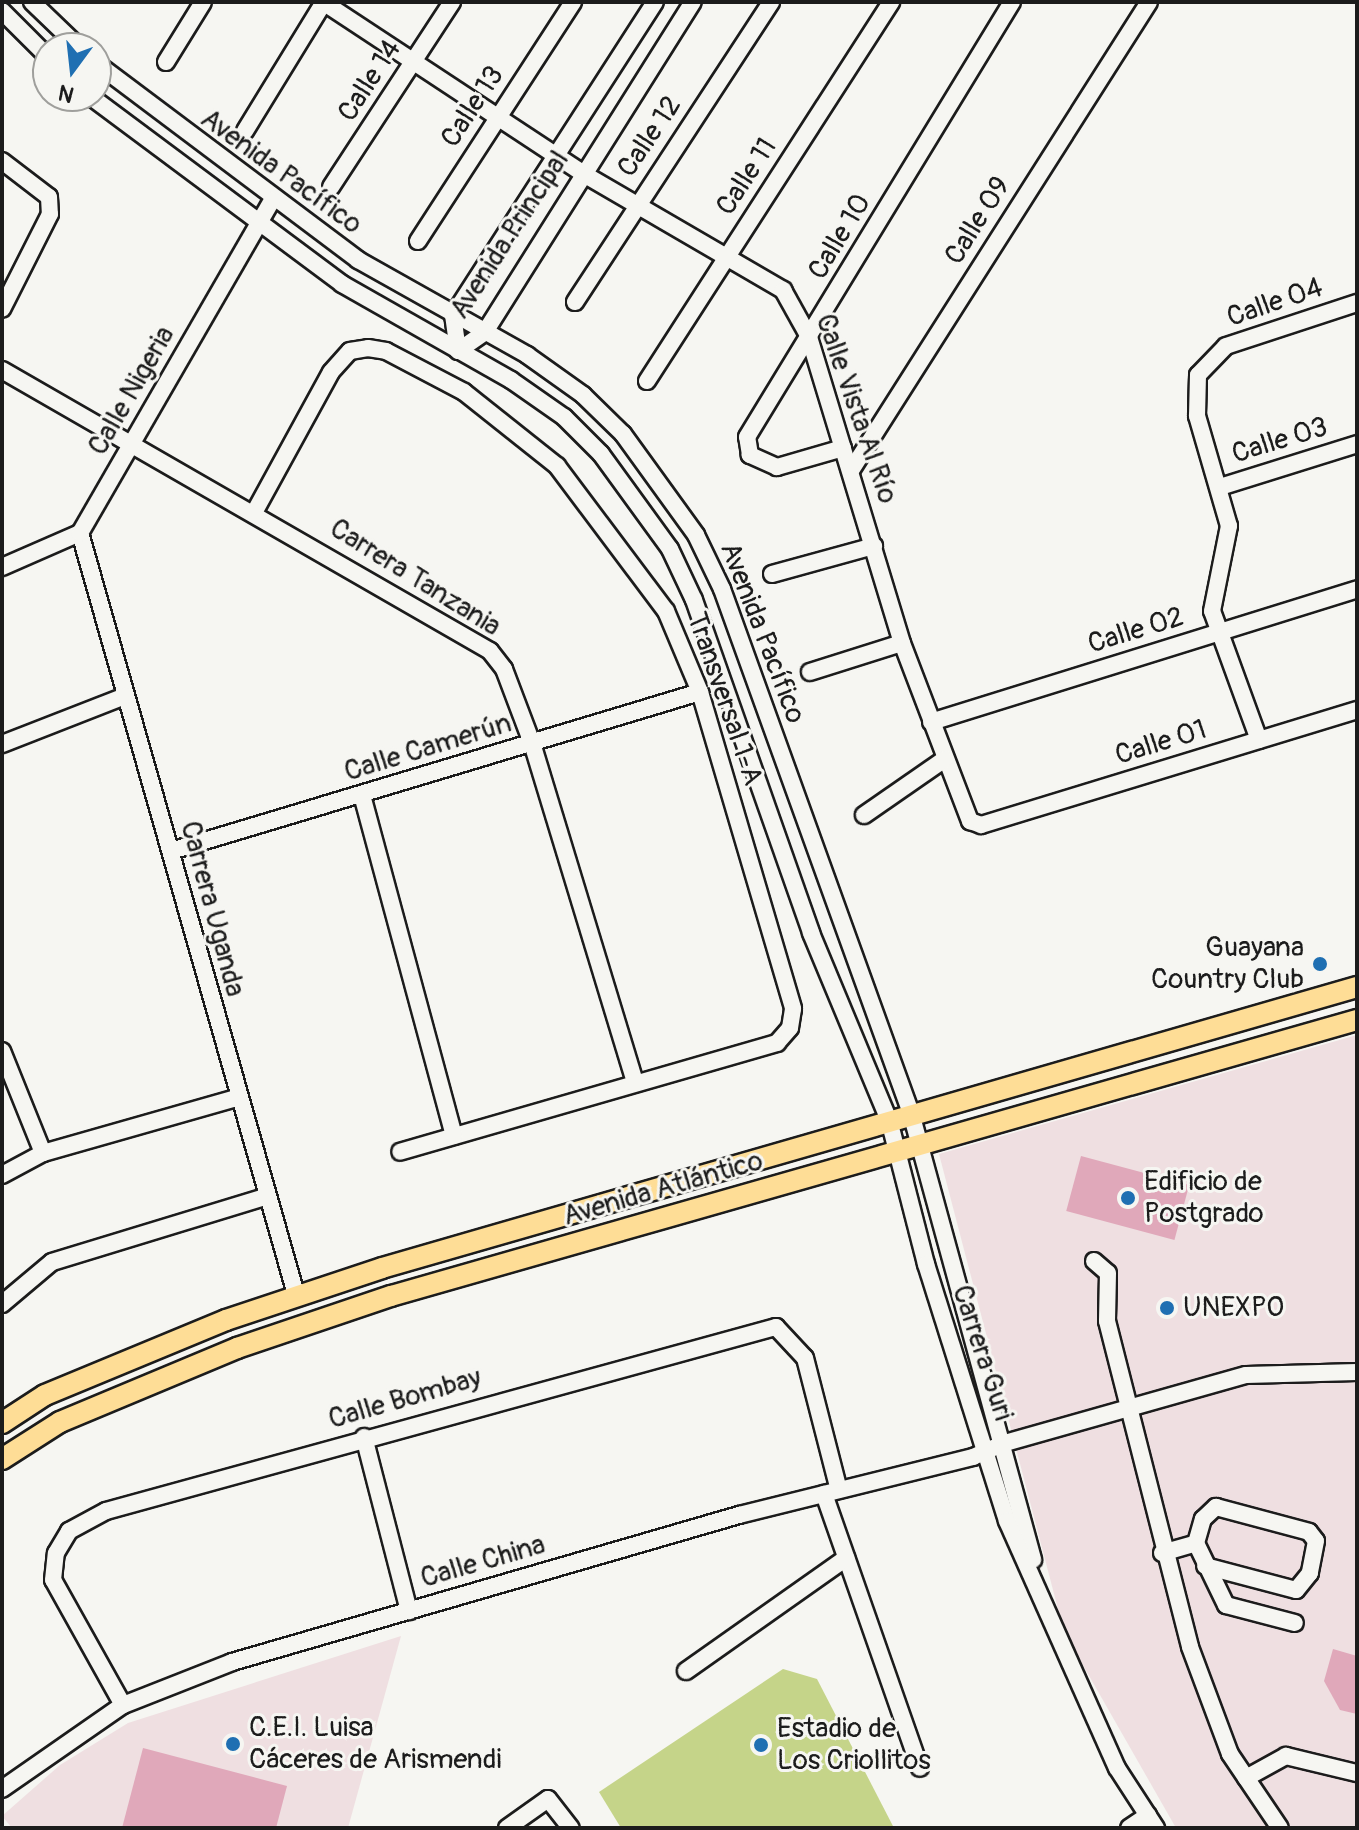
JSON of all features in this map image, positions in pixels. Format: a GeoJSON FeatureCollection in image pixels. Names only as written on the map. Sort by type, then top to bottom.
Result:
{"type":"FeatureCollection","features":[{"type":"Feature","properties":{"kind":"main road","name":"Avenida Atlántico"},"geometry":{"type":"LineString","coordinates":[[2,1423],[45,1395],[226,1320],[911,1113],[1357,987]]}},
{"type":"Feature","properties":{"kind":"main road","name":"Avenida Atlántico"},"geometry":{"type":"LineString","coordinates":[[2,1459],[60,1422],[237,1348],[391,1296],[1357,1020]]}},
{"type":"Feature","properties":{"kind":"street"},"geometry":{"type":"LineString","coordinates":[[32,2],[63,32]]}},
{"type":"Feature","properties":{"kind":"street"},"geometry":{"type":"LineString","coordinates":[[166,62],[203,2]]}},
{"type":"Feature","properties":{"kind":"street"},"geometry":{"type":"LineString","coordinates":[[245,131],[324,2]]}},
{"type":"Feature","properties":{"kind":"street","name":"Calle Vista Al Río"},"geometry":{"type":"LineString","coordinates":[[324,2],[582,173],[783,290],[809,337],[852,469],[902,643],[962,813],[981,825]]}},
{"type":"Feature","properties":{"kind":"street","name":"Calle 14"},"geometry":{"type":"LineString","coordinates":[[331,187],[452,2]]}},
{"type":"Feature","properties":{"kind":"street","name":"Calle 13"},"geometry":{"type":"LineString","coordinates":[[418,241],[573,2]]}},
{"type":"Feature","properties":{"kind":"street","name":"Avenida Principal"},"geometry":{"type":"LineString","coordinates":[[655,2],[554,153],[453,315],[458,351],[485,332],[582,173],[693,2]]}},
{"type":"Feature","properties":{"kind":"street","name":"Calle 12"},"geometry":{"type":"LineString","coordinates":[[575,302],[771,2]]}},
{"type":"Feature","properties":{"kind":"street","name":"Calle 11"},"geometry":{"type":"LineString","coordinates":[[647,381],[891,2]]}},
{"type":"Feature","properties":{"kind":"street","name":"Calle 10"},"geometry":{"type":"LineString","coordinates":[[843,448],[777,467],[750,455],[750,422],[809,337],[1012,2]]}},
{"type":"Feature","properties":{"kind":"street","name":"Calle 09"},"geometry":{"type":"LineString","coordinates":[[852,469],[1149,2]]}},
{"type":"Feature","properties":{"kind":"street"},"geometry":{"type":"LineString","coordinates":[[2,11],[32,41]]}},
{"type":"Feature","properties":{"kind":"street","name":"Avenida Pacífico"},"geometry":{"type":"LineString","coordinates":[[112,75],[272,200],[583,395],[667,488],[722,589],[812,847],[911,1113]]}},
{"type":"Feature","properties":{"kind":"street","name":"Avenida Pacífico"},"geometry":{"type":"LineString","coordinates":[[111,112],[257,225],[342,284],[564,417],[642,505],[694,600],[787,865],[889,1120]]}},
{"type":"Feature","properties":{"kind":"street"},"geometry":{"type":"LineString","coordinates":[[2,161],[49,197],[50,214],[2,309]]}},
{"type":"Feature","properties":{"kind":"street","name":"Calle Nigeria"},"geometry":{"type":"LineString","coordinates":[[80,533],[272,200]]}},
{"type":"Feature","properties":{"kind":"street","name":"Calle 04"},"geometry":{"type":"LineString","coordinates":[[1220,487],[1197,416],[1198,375],[1211,356],[1357,303]]}},
{"type":"Feature","properties":{"kind":"street","name":"Transversal 1-A"},"geometry":{"type":"LineString","coordinates":[[255,511],[331,372],[350,351],[386,351],[464,392],[557,466],[666,611],[700,692],[793,1009],[790,1028],[777,1043],[635,1083]]}},
{"type":"Feature","properties":{"kind":"street","name":"Carrera Tanzania"},"geometry":{"type":"LineString","coordinates":[[2,370],[131,445],[255,511],[490,651],[504,669],[532,743],[635,1083]]}},
{"type":"Feature","properties":{"kind":"street","name":"Calle 03"},"geometry":{"type":"LineString","coordinates":[[1220,487],[1357,444]]}},
{"type":"Feature","properties":{"kind":"street"},"geometry":{"type":"LineString","coordinates":[[1220,487],[1229,526],[1212,611],[1259,740]]}},
{"type":"Feature","properties":{"kind":"street"},"geometry":{"type":"LineString","coordinates":[[2,567],[80,533]]}},
{"type":"Feature","properties":{"kind":"street","name":"Carrera Uganda"},"geometry":{"type":"LineString","coordinates":[[80,533],[171,851],[236,1098],[297,1298]]}},
{"type":"Feature","properties":{"kind":"street"},"geometry":{"type":"LineString","coordinates":[[772,574],[874,546]]}},
{"type":"Feature","properties":{"kind":"street","name":"Calle 02"},"geometry":{"type":"LineString","coordinates":[[931,722],[1357,589]]}},
{"type":"Feature","properties":{"kind":"street"},"geometry":{"type":"LineString","coordinates":[[810,672],[902,643]]}},
{"type":"Feature","properties":{"kind":"street","name":"Calle Camerún"},"geometry":{"type":"LineString","coordinates":[[171,851],[700,692]]}},
{"type":"Feature","properties":{"kind":"street"},"geometry":{"type":"LineString","coordinates":[[2,744],[125,696]]}},
{"type":"Feature","properties":{"kind":"street","name":"Calle 01"},"geometry":{"type":"LineString","coordinates":[[981,825],[1357,710]]}},
{"type":"Feature","properties":{"kind":"street"},"geometry":{"type":"LineString","coordinates":[[864,815],[945,759]]}},
{"type":"Feature","properties":{"kind":"street"},"geometry":{"type":"LineString","coordinates":[[362,795],[454,1136]]}},
{"type":"Feature","properties":{"kind":"street"},"geometry":{"type":"LineString","coordinates":[[787,865],[812,847]]}},
{"type":"Feature","properties":{"kind":"street"},"geometry":{"type":"LineString","coordinates":[[2,1051],[43,1153]]}},
{"type":"Feature","properties":{"kind":"street"},"geometry":{"type":"LineString","coordinates":[[400,1152],[635,1083]]}},
{"type":"Feature","properties":{"kind":"street"},"geometry":{"type":"LineString","coordinates":[[2,1175],[43,1153],[236,1098]]}},
{"type":"Feature","properties":{"kind":"street","name":"Carrera Guri"},"geometry":{"type":"LineString","coordinates":[[911,1113],[921,1143],[946,1257],[1005,1443],[1042,1597]]}},
{"type":"Feature","properties":{"kind":"street","name":"Carrera Guri"},"geometry":{"type":"LineString","coordinates":[[889,1120],[926,1264],[1007,1521],[1117,1768],[1152,1821]]}},
{"type":"Feature","properties":{"kind":"street"},"geometry":{"type":"LineString","coordinates":[[2,1304],[52,1262],[265,1197]]}},
{"type":"Feature","properties":{"kind":"street"},"geometry":{"type":"LineString","coordinates":[[1094,1261],[1108,1273],[1107,1321],[1162,1553],[1190,1647],[1230,1754],[1280,1828]]}},
{"type":"Feature","properties":{"kind":"street","name":"Calle Bombay"},"geometry":{"type":"LineString","coordinates":[[123,1705],[53,1580],[56,1553],[69,1531],[106,1511],[364,1437],[776,1327],[805,1358],[832,1492]]}},
{"type":"Feature","properties":{"kind":"street","name":"Calle China"},"geometry":{"type":"LineString","coordinates":[[2,1789],[123,1705],[232,1662],[987,1451],[1005,1443],[1246,1375],[1334,1368],[1357,1372]]}},
{"type":"Feature","properties":{"kind":"street"},"geometry":{"type":"LineString","coordinates":[[364,1437],[409,1611]]}},
{"type":"Feature","properties":{"kind":"street"},"geometry":{"type":"LineString","coordinates":[[832,1492],[846,1558],[920,1768]]}},
{"type":"Feature","properties":{"kind":"street"},"geometry":{"type":"LineString","coordinates":[[1205,1566],[1296,1590],[1310,1573],[1316,1541],[1309,1532],[1216,1507],[1203,1519],[1196,1543],[1205,1566],[1226,1605],[1295,1623]]}},
{"type":"Feature","properties":{"kind":"street"},"geometry":{"type":"LineString","coordinates":[[1162,1553],[1196,1543]]}},
{"type":"Feature","properties":{"kind":"street"},"geometry":{"type":"LineString","coordinates":[[686,1671],[846,1558]]}},
{"type":"Feature","properties":{"kind":"street"},"geometry":{"type":"LineString","coordinates":[[1246,1778],[1286,1756],[1357,1773]]}},
{"type":"Feature","properties":{"kind":"street"},"geometry":{"type":"LineString","coordinates":[[507,1828],[548,1799],[571,1828]]}},
{"type":"Feature","properties":{"kind":"street"},"geometry":{"type":"LineString","coordinates":[[1129,1828],[1152,1821]]}},
{"type":"Feature","properties":{"kind":"shaded area","name":"UNEXPO"},"geometry":{"type":"Polygon","coordinates":[[[1357,1035],[1357,1828],[1176,1828],[1064,1632],[939,1154],[1357,1035]]]}},
{"type":"Feature","properties":{"kind":"shaded area","name":"C.E.I. Luisa Cáceres de Arismendi"},"geometry":{"type":"Polygon","coordinates":[[[401,1636],[348,1828],[12,1828],[2,1816],[60,1765],[128,1723],[401,1636]]]}},
{"type":"Feature","properties":{"kind":"green space","name":"Estadio de Los Criollitos"},"geometry":{"type":"Polygon","coordinates":[[[783,1669],[817,1679],[894,1828],[621,1828],[599,1792],[783,1669]]]}},
{"type":"Feature","properties":{"kind":"building","name":"Edificio de Postgrado"},"geometry":{"type":"Polygon","coordinates":[[[1081,1156],[1189,1185],[1174,1240],[1066,1211],[1081,1156]]]}},
{"type":"Feature","properties":{"kind":"building"},"geometry":{"type":"Polygon","coordinates":[[[1333,1649],[1357,1656],[1357,1714],[1340,1710],[1324,1681],[1333,1649]]]}},
{"type":"Feature","properties":{"kind":"building"},"geometry":{"type":"Polygon","coordinates":[[[143,1748],[287,1786],[276,1828],[122,1828],[143,1748]]]}},
{"type":"Feature","properties":{"kind":"place","name":"Guayana Country Club"},"geometry":{"type":"Point","coordinates":[1320,964]}},
{"type":"Feature","properties":{"kind":"place","name":"Edificio de Postgrado"},"geometry":{"type":"Point","coordinates":[1128,1198]}},
{"type":"Feature","properties":{"kind":"place","name":"UNEXPO"},"geometry":{"type":"Point","coordinates":[1167,1308]}},
{"type":"Feature","properties":{"kind":"place","name":"C.E.I. Luisa Cáceres de Arismendi"},"geometry":{"type":"Point","coordinates":[233,1744]}},
{"type":"Feature","properties":{"kind":"place","name":"Estadio de Los Criollitos"},"geometry":{"type":"Point","coordinates":[761,1745]}}]}
